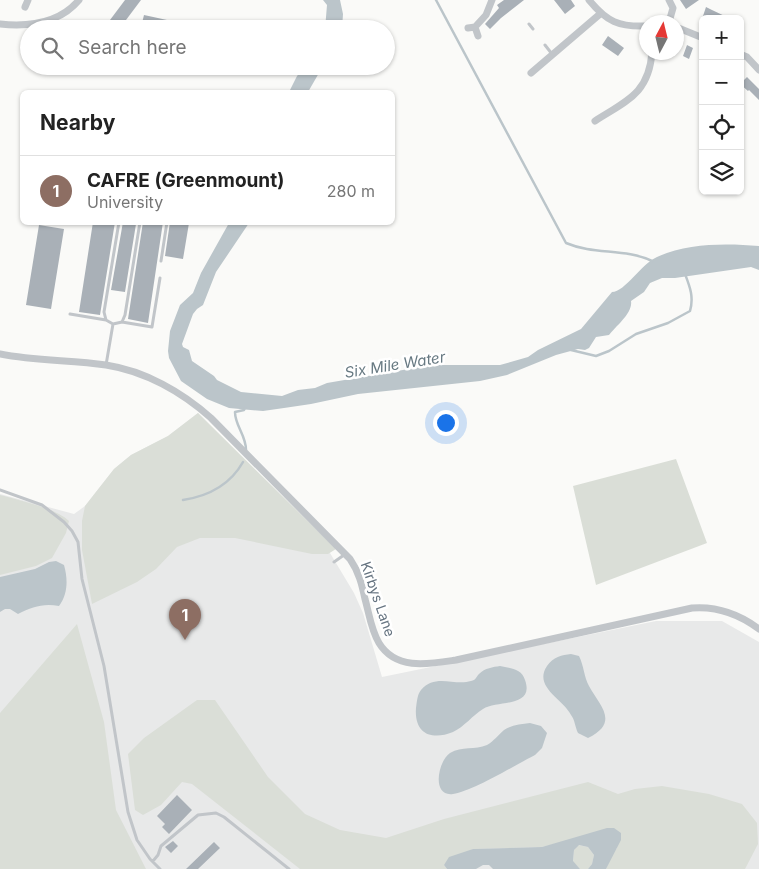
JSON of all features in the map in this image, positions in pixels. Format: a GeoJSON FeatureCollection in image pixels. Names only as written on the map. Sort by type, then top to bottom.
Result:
{"type":"FeatureCollection","features":[{"type":"Feature","properties":{"kind":"street"},"geometry":{"type":"LineString","coordinates":[[50,20],[68,12],[79,0]]}},
{"type":"Feature","properties":{"kind":"street"},"geometry":{"type":"LineString","coordinates":[[478,36],[471,28],[486,15],[492,0]]}},
{"type":"Feature","properties":{"kind":"street"},"geometry":{"type":"LineString","coordinates":[[590,0],[600,14],[614,22],[629,27],[639,26]]}},
{"type":"Feature","properties":{"kind":"street"},"geometry":{"type":"LineString","coordinates":[[669,0],[672,8],[670,15]]}},
{"type":"Feature","properties":{"kind":"street"},"geometry":{"type":"LineString","coordinates":[[531,73],[600,14]]}},
{"type":"Feature","properties":{"kind":"street"},"geometry":{"type":"LineString","coordinates":[[0,24],[20,25]]}},
{"type":"Feature","properties":{"kind":"street"},"geometry":{"type":"LineString","coordinates":[[684,30],[699,36]]}},
{"type":"Feature","properties":{"kind":"street"},"geometry":{"type":"LineString","coordinates":[[744,56],[759,69]]}},
{"type":"Feature","properties":{"kind":"street"},"geometry":{"type":"LineString","coordinates":[[595,121],[641,90],[649,75],[651,60]]}},
{"type":"Feature","properties":{"kind":"street","name":"Kirbys Lane"},"geometry":{"type":"LineString","coordinates":[[0,354],[106,365],[149,378],[193,402],[211,418],[355,566],[363,580],[373,630],[379,643],[390,655],[399,661],[428,665],[692,608],[706,608],[728,612],[759,629]]}},
{"type":"Feature","properties":{"kind":"lane"},"geometry":{"type":"LineString","coordinates":[[529,24],[533,29]]}},
{"type":"Feature","properties":{"kind":"lane"},"geometry":{"type":"LineString","coordinates":[[545,45],[552,54]]}},
{"type":"Feature","properties":{"kind":"lane"},"geometry":{"type":"LineString","coordinates":[[106,320],[104,312],[118,225]]}},
{"type":"Feature","properties":{"kind":"lane"},"geometry":{"type":"LineString","coordinates":[[122,322],[126,315],[140,225]]}},
{"type":"Feature","properties":{"kind":"lane"},"geometry":{"type":"LineString","coordinates":[[161,261],[167,225]]}},
{"type":"Feature","properties":{"kind":"lane"},"geometry":{"type":"LineString","coordinates":[[70,314],[106,320],[113,324],[122,322],[152,327],[160,278]]}},
{"type":"Feature","properties":{"kind":"lane"},"geometry":{"type":"LineString","coordinates":[[106,365],[113,324]]}},
{"type":"Feature","properties":{"kind":"lane"},"geometry":{"type":"LineString","coordinates":[[0,490],[42,505],[64,522],[78,542],[82,579],[104,666],[128,812],[137,840],[160,869]]}},
{"type":"Feature","properties":{"kind":"lane"},"geometry":{"type":"LineString","coordinates":[[334,562],[345,554]]}},
{"type":"Feature","properties":{"kind":"lane"},"geometry":{"type":"LineString","coordinates":[[152,861],[158,855],[161,846],[198,815],[216,814],[224,817],[289,869]]}},
{"type":"Feature","properties":{"kind":"shaded area"},"geometry":{"type":"Polygon","coordinates":[[[323,0],[340,0],[343,20],[326,20],[327,5],[323,0]]]}},
{"type":"Feature","properties":{"kind":"shaded area"},"geometry":{"type":"Polygon","coordinates":[[[318,75],[309,90],[290,90],[297,76],[318,75]]]}},
{"type":"Feature","properties":{"kind":"shaded area"},"geometry":{"type":"Polygon","coordinates":[[[228,225],[248,225],[216,272],[203,305],[193,314],[182,344],[183,347],[189,350],[192,361],[217,380],[241,392],[282,396],[327,383],[432,365],[500,365],[528,357],[538,350],[581,329],[612,292],[617,291],[628,283],[645,265],[657,257],[681,249],[707,245],[759,246],[759,270],[751,267],[675,278],[662,278],[650,283],[644,292],[631,301],[627,315],[609,335],[596,337],[589,348],[585,350],[578,349],[556,355],[507,375],[480,381],[358,394],[311,404],[263,411],[229,408],[207,399],[181,381],[169,358],[170,331],[180,305],[193,293],[201,273],[228,225]]]}},
{"type":"Feature","properties":{"kind":"shaded area"},"geometry":{"type":"Polygon","coordinates":[[[198,413],[330,553],[354,593],[363,613],[382,677],[656,621],[722,621],[759,642],[759,869],[0,869],[0,494],[74,514],[85,506],[114,469],[131,455],[168,436],[198,413]]]}},
{"type":"Feature","properties":{"kind":"shaded area"},"geometry":{"type":"Polygon","coordinates":[[[198,413],[336,549],[328,554],[312,554],[235,538],[200,538],[177,547],[156,569],[137,582],[92,604],[82,550],[82,521],[85,506],[114,469],[131,455],[168,436],[198,413]]]}},
{"type":"Feature","properties":{"kind":"shaded area"},"geometry":{"type":"Polygon","coordinates":[[[676,459],[707,543],[596,585],[573,486],[676,459]]]}},
{"type":"Feature","properties":{"kind":"shaded area"},"geometry":{"type":"Polygon","coordinates":[[[0,495],[46,508],[69,521],[66,533],[52,558],[36,566],[0,575],[0,495]]]}},
{"type":"Feature","properties":{"kind":"shaded area"},"geometry":{"type":"Polygon","coordinates":[[[56,561],[64,565],[67,581],[66,591],[59,606],[38,606],[18,614],[10,609],[0,612],[0,577],[35,569],[49,562],[56,561]]]}},
{"type":"Feature","properties":{"kind":"shaded area"},"geometry":{"type":"Polygon","coordinates":[[[77,624],[104,722],[116,810],[146,869],[0,869],[0,713],[77,624]]]}},
{"type":"Feature","properties":{"kind":"shaded area"},"geometry":{"type":"Polygon","coordinates":[[[571,654],[579,656],[587,683],[605,714],[603,726],[598,732],[588,738],[578,733],[567,709],[546,687],[544,680],[544,673],[552,660],[571,654]]]}},
{"type":"Feature","properties":{"kind":"shaded area"},"geometry":{"type":"Polygon","coordinates":[[[500,666],[521,673],[527,689],[525,695],[513,702],[489,706],[483,709],[457,730],[445,735],[431,735],[421,729],[416,717],[417,699],[421,690],[426,685],[438,681],[471,681],[484,670],[500,666]]]}},
{"type":"Feature","properties":{"kind":"shaded area"},"geometry":{"type":"Polygon","coordinates":[[[197,700],[215,700],[268,777],[305,814],[340,830],[386,838],[444,819],[588,782],[618,794],[635,789],[662,786],[709,794],[742,804],[757,823],[758,844],[745,869],[606,869],[617,848],[567,841],[542,847],[473,849],[444,865],[447,869],[300,869],[192,784],[182,782],[161,805],[143,815],[135,810],[128,754],[144,738],[197,700]]]}},
{"type":"Feature","properties":{"kind":"shaded area"},"geometry":{"type":"Polygon","coordinates":[[[530,723],[541,726],[547,733],[542,748],[535,755],[462,792],[453,794],[442,790],[439,784],[440,770],[442,763],[450,753],[459,749],[487,745],[507,728],[530,723]]]}},
{"type":"Feature","properties":{"kind":"shaded area"},"geometry":{"type":"Polygon","coordinates":[[[607,828],[614,828],[621,833],[621,840],[606,869],[588,869],[592,864],[594,855],[588,847],[579,845],[574,850],[573,861],[580,869],[493,869],[489,865],[483,865],[476,869],[447,869],[444,865],[449,857],[473,849],[542,847],[607,828]]]}},
{"type":"Feature","properties":{"kind":"shaded area"},"geometry":{"type":"Polygon","coordinates":[[[578,845],[588,847],[594,855],[592,864],[588,869],[580,869],[573,862],[574,850],[578,845]]]}},
{"type":"Feature","properties":{"kind":"building"},"geometry":{"type":"Polygon","coordinates":[[[125,0],[141,0],[126,20],[110,20],[125,0]]]}},
{"type":"Feature","properties":{"kind":"building"},"geometry":{"type":"Polygon","coordinates":[[[504,0],[524,0],[490,29],[485,24],[499,8],[497,5],[504,0]]]}},
{"type":"Feature","properties":{"kind":"building"},"geometry":{"type":"Polygon","coordinates":[[[554,0],[571,0],[575,6],[565,14],[554,0]]]}},
{"type":"Feature","properties":{"kind":"building"},"geometry":{"type":"Polygon","coordinates":[[[680,0],[699,0],[686,9],[680,0]]]}},
{"type":"Feature","properties":{"kind":"building"},"geometry":{"type":"Polygon","coordinates":[[[706,7],[723,15],[703,15],[706,7]]]}},
{"type":"Feature","properties":{"kind":"building"},"geometry":{"type":"Polygon","coordinates":[[[144,15],[167,20],[143,20],[144,15]]]}},
{"type":"Feature","properties":{"kind":"building"},"geometry":{"type":"Polygon","coordinates":[[[608,36],[624,48],[618,56],[602,45],[608,36]]]}},
{"type":"Feature","properties":{"kind":"building"},"geometry":{"type":"Polygon","coordinates":[[[687,45],[693,48],[689,59],[684,56],[687,45]]]}},
{"type":"Feature","properties":{"kind":"building"},"geometry":{"type":"Polygon","coordinates":[[[747,77],[759,89],[759,100],[744,88],[744,80],[747,77]]]}},
{"type":"Feature","properties":{"kind":"building"},"geometry":{"type":"Polygon","coordinates":[[[39,225],[64,229],[51,309],[26,305],[39,225]]]}},
{"type":"Feature","properties":{"kind":"building"},"geometry":{"type":"Polygon","coordinates":[[[93,225],[115,225],[100,315],[79,312],[93,225]]]}},
{"type":"Feature","properties":{"kind":"building"},"geometry":{"type":"Polygon","coordinates":[[[122,225],[136,225],[125,292],[111,290],[122,225]]]}},
{"type":"Feature","properties":{"kind":"building"},"geometry":{"type":"Polygon","coordinates":[[[143,225],[163,225],[148,323],[128,319],[143,225]]]}},
{"type":"Feature","properties":{"kind":"building"},"geometry":{"type":"Polygon","coordinates":[[[170,225],[189,225],[183,259],[165,256],[170,225]]]}},
{"type":"Feature","properties":{"kind":"building"},"geometry":{"type":"Polygon","coordinates":[[[177,795],[192,810],[169,834],[162,827],[165,824],[157,816],[177,795]]]}},
{"type":"Feature","properties":{"kind":"building"},"geometry":{"type":"Polygon","coordinates":[[[173,841],[178,846],[171,853],[165,847],[173,841]]]}},
{"type":"Feature","properties":{"kind":"building"},"geometry":{"type":"Polygon","coordinates":[[[214,842],[220,848],[198,869],[186,869],[214,842]]]}},
{"type":"Feature","properties":{"kind":"waterway"},"geometry":{"type":"LineString","coordinates":[[436,0],[566,243],[587,249],[631,254],[652,261]]}},
{"type":"Feature","properties":{"kind":"waterway"},"geometry":{"type":"LineString","coordinates":[[571,350],[596,356],[609,351],[636,334],[668,323],[690,311],[690,288],[685,274]]}},
{"type":"Feature","properties":{"kind":"waterway"},"geometry":{"type":"LineString","coordinates":[[245,408],[235,412],[235,417],[246,445],[246,450]]}},
{"type":"Feature","properties":{"kind":"waterway"},"geometry":{"type":"LineString","coordinates":[[183,500],[202,496],[218,488],[232,477],[243,462]]}},
{"type":"Feature","properties":{"kind":"place","name":"CAFRE (Greenmount)"},"geometry":{"type":"Point","coordinates":[185,640]}},
{"type":"Feature","properties":{"kind":"water label","name":"Six Mile Water"},"geometry":{"type":"Point","coordinates":[395,365]}}]}
